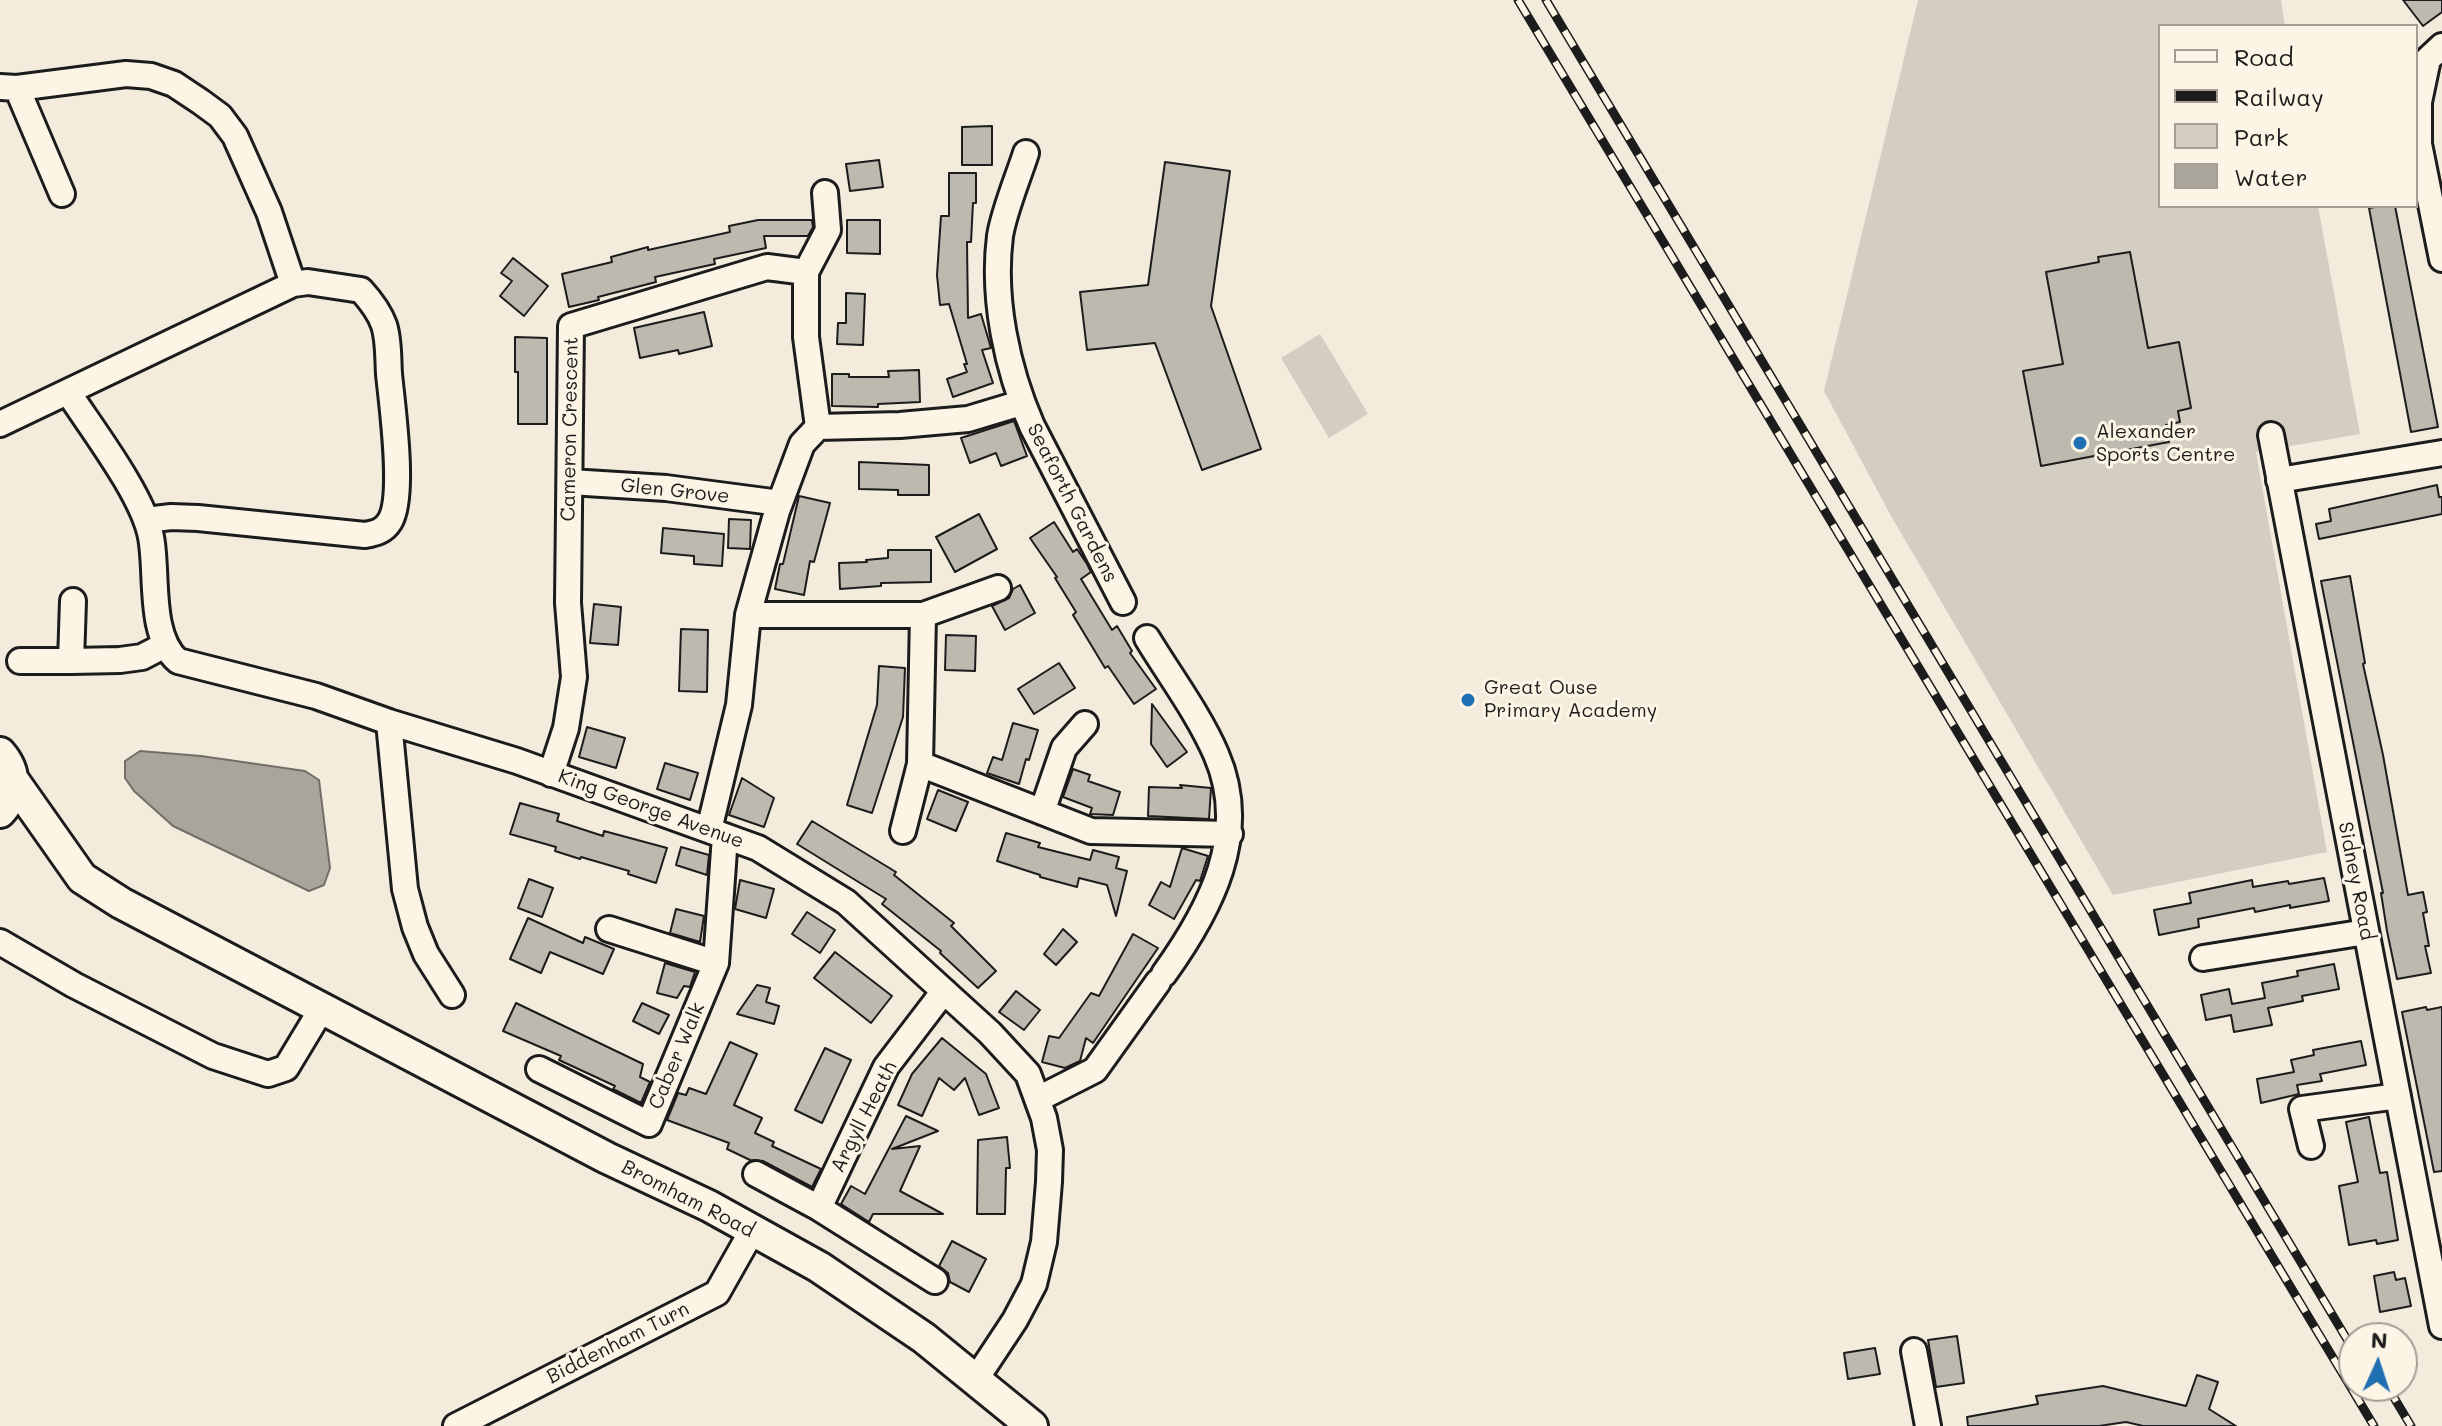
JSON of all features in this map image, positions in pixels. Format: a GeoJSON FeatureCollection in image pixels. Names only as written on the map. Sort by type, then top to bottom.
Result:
{"type":"FeatureCollection","features":[{"type":"Feature","properties":{"kind":"main road"},"geometry":{"type":"LineString","coordinates":[[0,812],[12,793],[6,766]]}},
{"type":"Feature","properties":{"kind":"main road","name":"Bromham Road"},"geometry":{"type":"LineString","coordinates":[[6,766],[82,878],[121,903],[321,1010],[607,1158],[709,1206],[819,1267],[883,1309],[1032,1426]]}},
{"type":"Feature","properties":{"kind":"main road"},"geometry":{"type":"LineString","coordinates":[[0,825],[55,839]]}},
{"type":"Feature","properties":{"kind":"street"},"geometry":{"type":"LineString","coordinates":[[2442,46],[2428,59],[2419,102],[2419,144],[2442,259]]}},
{"type":"Feature","properties":{"kind":"street"},"geometry":{"type":"LineString","coordinates":[[62,194],[8,88],[126,74],[151,76],[174,84],[220,116],[235,136],[269,212],[293,284]]}},
{"type":"Feature","properties":{"kind":"street","name":"Seaforth Gardens"},"geometry":{"type":"LineString","coordinates":[[1026,153],[1000,235],[999,296],[1003,333],[1021,403],[1123,602]]}},
{"type":"Feature","properties":{"kind":"street"},"geometry":{"type":"LineString","coordinates":[[717,833],[739,705],[748,615],[780,503],[802,444],[818,427],[806,337],[806,272],[828,230],[825,193]]}},
{"type":"Feature","properties":{"kind":"street","name":"Cameron Crescent"},"geometry":{"type":"LineString","coordinates":[[551,774],[566,728],[574,677],[568,603],[571,326],[767,267],[806,272]]}},
{"type":"Feature","properties":{"kind":"street"},"geometry":{"type":"LineString","coordinates":[[0,424],[293,284],[308,282],[361,290],[376,308],[385,329],[397,464],[394,511],[384,529],[365,535],[198,518],[146,520]]}},
{"type":"Feature","properties":{"kind":"street"},"geometry":{"type":"LineString","coordinates":[[20,661],[120,660],[142,657],[165,645],[157,617],[151,536],[146,520],[120,472],[68,392]]}},
{"type":"Feature","properties":{"kind":"street","name":"Seaforth Gardens"},"geometry":{"type":"LineString","coordinates":[[818,427],[968,419],[1021,403]]}},
{"type":"Feature","properties":{"kind":"street","name":"Sidney Road"},"geometry":{"type":"LineString","coordinates":[[2271,435],[2442,1326]]}},
{"type":"Feature","properties":{"kind":"street"},"geometry":{"type":"LineString","coordinates":[[2279,480],[2442,453]]}},
{"type":"Feature","properties":{"kind":"street","name":"Glen Grove"},"geometry":{"type":"LineString","coordinates":[[570,482],[666,488],[780,503]]}},
{"type":"Feature","properties":{"kind":"street"},"geometry":{"type":"LineString","coordinates":[[748,615],[923,615],[998,588]]}},
{"type":"Feature","properties":{"kind":"street"},"geometry":{"type":"LineString","coordinates":[[71,661],[73,601]]}},
{"type":"Feature","properties":{"kind":"street"},"geometry":{"type":"LineString","coordinates":[[903,831],[920,764],[923,615]]}},
{"type":"Feature","properties":{"kind":"street"},"geometry":{"type":"LineString","coordinates":[[1038,1099],[1095,1070],[1192,935],[1217,880],[1230,834],[1226,786],[1216,755],[1147,638]]}},
{"type":"Feature","properties":{"kind":"street","name":"King George Avenue"},"geometry":{"type":"LineString","coordinates":[[165,645],[173,657],[183,664],[316,696],[517,761],[758,848],[846,902],[990,1033],[1028,1074],[1044,1118],[1050,1150],[1044,1242],[1034,1284],[1015,1320],[976,1379]]}},
{"type":"Feature","properties":{"kind":"street"},"geometry":{"type":"LineString","coordinates":[[389,722],[405,889],[426,954],[452,995]]}},
{"type":"Feature","properties":{"kind":"street"},"geometry":{"type":"LineString","coordinates":[[1042,812],[1064,748],[1085,724]]}},
{"type":"Feature","properties":{"kind":"street"},"geometry":{"type":"LineString","coordinates":[[920,764],[1091,831],[1230,834]]}},
{"type":"Feature","properties":{"kind":"street","name":"Caber Walk"},"geometry":{"type":"LineString","coordinates":[[539,1069],[649,1124],[716,963],[717,833]]}},
{"type":"Feature","properties":{"kind":"street"},"geometry":{"type":"LineString","coordinates":[[609,929],[716,963]]}},
{"type":"Feature","properties":{"kind":"street"},"geometry":{"type":"LineString","coordinates":[[2203,958],[2366,932]]}},
{"type":"Feature","properties":{"kind":"street"},"geometry":{"type":"LineString","coordinates":[[0,942],[74,985],[213,1056],[268,1074],[286,1068],[321,1010]]}},
{"type":"Feature","properties":{"kind":"street","name":"Argyll Heath"},"geometry":{"type":"LineString","coordinates":[[819,1208],[886,1067],[944,991]]}},
{"type":"Feature","properties":{"kind":"street"},"geometry":{"type":"LineString","coordinates":[[2311,1146],[2302,1109],[2398,1096]]}},
{"type":"Feature","properties":{"kind":"street"},"geometry":{"type":"LineString","coordinates":[[756,1174],[819,1208],[935,1281]]}},
{"type":"Feature","properties":{"kind":"street","name":"Biddenham Turn"},"geometry":{"type":"LineString","coordinates":[[456,1426],[717,1293],[752,1231]]}},
{"type":"Feature","properties":{"kind":"street"},"geometry":{"type":"LineString","coordinates":[[1914,1351],[1928,1426]]}},
{"type":"Feature","properties":{"kind":"green space","name":"Alexander Sports Centre"},"geometry":{"type":"Polygon","coordinates":[[[1918,0],[2281,0],[2285,24],[2158,24],[2158,208],[2318,208],[2360,434],[2256,452],[2327,852],[2113,895],[1891,516],[1824,391],[1918,0]]]}},
{"type":"Feature","properties":{"kind":"green space"},"geometry":{"type":"Polygon","coordinates":[[[1320,334],[1368,414],[1329,438],[1281,358],[1320,334]]]}},
{"type":"Feature","properties":{"kind":"water"},"geometry":{"type":"Polygon","coordinates":[[[140,751],[305,771],[319,780],[330,868],[324,885],[309,891],[173,826],[134,791],[125,778],[125,761],[140,751]]]}},
{"type":"Feature","properties":{"kind":"building"},"geometry":{"type":"Polygon","coordinates":[[[2403,0],[2442,0],[2442,12],[2423,26],[2403,0]]]}},
{"type":"Feature","properties":{"kind":"building"},"geometry":{"type":"Polygon","coordinates":[[[992,126],[992,165],[962,165],[962,127],[992,126]]]}},
{"type":"Feature","properties":{"kind":"building"},"geometry":{"type":"Polygon","coordinates":[[[879,160],[883,187],[850,191],[846,164],[879,160]]]}},
{"type":"Feature","properties":{"kind":"building"},"geometry":{"type":"Polygon","coordinates":[[[1165,162],[1230,171],[1211,306],[1261,449],[1202,470],[1155,343],[1087,350],[1080,292],[1148,285],[1165,162]]]}},
{"type":"Feature","properties":{"kind":"building"},"geometry":{"type":"Polygon","coordinates":[[[949,173],[976,173],[971,242],[967,242],[968,318],[981,314],[991,348],[982,350],[993,383],[953,397],[947,379],[967,372],[964,364],[967,364],[949,304],[940,305],[937,275],[941,216],[949,216],[949,173]]]}},
{"type":"Feature","properties":{"kind":"building"},"geometry":{"type":"Polygon","coordinates":[[[2369,208],[2395,208],[2438,427],[2411,432],[2369,208]]]}},
{"type":"Feature","properties":{"kind":"building"},"geometry":{"type":"Polygon","coordinates":[[[758,220],[812,220],[813,227],[808,236],[764,236],[766,248],[714,259],[715,264],[655,277],[656,282],[569,307],[562,274],[612,262],[611,257],[648,247],[648,250],[730,232],[729,226],[758,220]]]}},
{"type":"Feature","properties":{"kind":"building"},"geometry":{"type":"Polygon","coordinates":[[[847,220],[880,220],[880,254],[847,253],[847,220]]]}},
{"type":"Feature","properties":{"kind":"building"},"geometry":{"type":"Polygon","coordinates":[[[2130,252],[2148,348],[2179,342],[2191,408],[2178,411],[2180,422],[2166,425],[2169,442],[2041,466],[2023,371],[2063,364],[2046,272],[2099,262],[2098,257],[2130,252]]]}},
{"type":"Feature","properties":{"kind":"building"},"geometry":{"type":"Polygon","coordinates":[[[513,258],[548,286],[524,316],[500,296],[512,281],[501,273],[513,258]]]}},
{"type":"Feature","properties":{"kind":"building"},"geometry":{"type":"Polygon","coordinates":[[[846,293],[865,294],[863,345],[837,344],[838,323],[846,323],[846,293]]]}},
{"type":"Feature","properties":{"kind":"building"},"geometry":{"type":"Polygon","coordinates":[[[704,312],[712,346],[679,354],[678,350],[640,358],[634,328],[704,312]]]}},
{"type":"Feature","properties":{"kind":"building"},"geometry":{"type":"Polygon","coordinates":[[[515,337],[547,338],[547,424],[518,424],[515,337]]]}},
{"type":"Feature","properties":{"kind":"building"},"geometry":{"type":"Polygon","coordinates":[[[919,370],[920,402],[878,404],[878,407],[832,406],[832,374],[889,377],[888,371],[919,370]]]}},
{"type":"Feature","properties":{"kind":"building"},"geometry":{"type":"Polygon","coordinates":[[[1014,421],[1027,456],[1001,466],[996,453],[970,463],[961,438],[1014,421]]]}},
{"type":"Feature","properties":{"kind":"building"},"geometry":{"type":"Polygon","coordinates":[[[859,462],[929,465],[929,495],[898,495],[898,490],[859,489],[859,462]]]}},
{"type":"Feature","properties":{"kind":"building"},"geometry":{"type":"Polygon","coordinates":[[[2437,485],[2439,497],[2442,497],[2442,514],[2319,539],[2316,524],[2331,521],[2329,509],[2437,485]]]}},
{"type":"Feature","properties":{"kind":"building"},"geometry":{"type":"Polygon","coordinates":[[[799,496],[830,503],[814,562],[810,561],[804,595],[775,589],[799,496]]]}},
{"type":"Feature","properties":{"kind":"building"},"geometry":{"type":"Polygon","coordinates":[[[979,514],[997,549],[955,572],[936,537],[979,514]]]}},
{"type":"Feature","properties":{"kind":"building"},"geometry":{"type":"Polygon","coordinates":[[[729,519],[751,520],[750,549],[728,548],[729,519]]]}},
{"type":"Feature","properties":{"kind":"building"},"geometry":{"type":"Polygon","coordinates":[[[1054,522],[1073,552],[1077,549],[1087,564],[1091,572],[1081,579],[1112,630],[1117,626],[1132,651],[1130,653],[1156,689],[1134,704],[1108,666],[1105,668],[1073,615],[1076,612],[1057,577],[1030,538],[1054,522]]]}},
{"type":"Feature","properties":{"kind":"building"},"geometry":{"type":"Polygon","coordinates":[[[663,528],[724,534],[722,566],[694,564],[694,556],[661,553],[663,528]]]}},
{"type":"Feature","properties":{"kind":"building"},"geometry":{"type":"Polygon","coordinates":[[[888,550],[931,550],[931,582],[881,583],[881,586],[840,589],[839,563],[888,558],[888,550]]]}},
{"type":"Feature","properties":{"kind":"building"},"geometry":{"type":"Polygon","coordinates":[[[2350,576],[2363,664],[2408,895],[2423,892],[2427,912],[2423,913],[2429,946],[2425,946],[2431,973],[2397,979],[2321,581],[2350,576]]]}},
{"type":"Feature","properties":{"kind":"building"},"geometry":{"type":"Polygon","coordinates":[[[1020,585],[1035,613],[1005,630],[992,606],[1009,598],[1013,589],[1020,585]]]}},
{"type":"Feature","properties":{"kind":"building"},"geometry":{"type":"Polygon","coordinates":[[[594,604],[621,607],[618,645],[590,643],[594,604]]]}},
{"type":"Feature","properties":{"kind":"building"},"geometry":{"type":"Polygon","coordinates":[[[681,629],[708,630],[707,692],[679,691],[681,629]]]}},
{"type":"Feature","properties":{"kind":"building"},"geometry":{"type":"Polygon","coordinates":[[[946,635],[976,636],[975,671],[945,670],[946,635]]]}},
{"type":"Feature","properties":{"kind":"building"},"geometry":{"type":"Polygon","coordinates":[[[1059,663],[1075,688],[1034,714],[1018,689],[1059,663]]]}},
{"type":"Feature","properties":{"kind":"building"},"geometry":{"type":"Polygon","coordinates":[[[879,666],[905,668],[903,717],[872,813],[847,805],[877,705],[879,666]]]}},
{"type":"Feature","properties":{"kind":"building"},"geometry":{"type":"Polygon","coordinates":[[[1152,704],[1187,752],[1167,767],[1151,744],[1152,704]]]}},
{"type":"Feature","properties":{"kind":"building"},"geometry":{"type":"Polygon","coordinates":[[[1013,723],[1038,730],[1019,784],[987,773],[993,757],[1002,760],[1013,723]]]}},
{"type":"Feature","properties":{"kind":"building"},"geometry":{"type":"Polygon","coordinates":[[[587,727],[625,738],[616,768],[579,757],[587,727]]]}},
{"type":"Feature","properties":{"kind":"building"},"geometry":{"type":"Polygon","coordinates":[[[665,763],[698,773],[690,800],[657,789],[665,763]]]}},
{"type":"Feature","properties":{"kind":"building"},"geometry":{"type":"Polygon","coordinates":[[[1073,769],[1090,775],[1088,781],[1120,792],[1113,815],[1090,814],[1092,808],[1063,797],[1073,769]]]}},
{"type":"Feature","properties":{"kind":"building"},"geometry":{"type":"Polygon","coordinates":[[[742,778],[774,798],[764,827],[729,815],[742,778]]]}},
{"type":"Feature","properties":{"kind":"building"},"geometry":{"type":"Polygon","coordinates":[[[1180,785],[1211,788],[1209,819],[1148,816],[1149,787],[1182,788],[1180,785]]]}},
{"type":"Feature","properties":{"kind":"building"},"geometry":{"type":"Polygon","coordinates":[[[938,790],[968,802],[956,831],[927,819],[938,790]]]}},
{"type":"Feature","properties":{"kind":"building"},"geometry":{"type":"Polygon","coordinates":[[[520,803],[559,814],[557,821],[603,836],[604,831],[667,848],[656,883],[628,874],[629,871],[580,859],[555,851],[556,847],[510,834],[520,803]]]}},
{"type":"Feature","properties":{"kind":"building"},"geometry":{"type":"Polygon","coordinates":[[[812,821],[896,872],[894,875],[954,923],[951,926],[996,971],[978,988],[941,951],[882,904],[886,899],[797,844],[812,821]]]}},
{"type":"Feature","properties":{"kind":"building"},"geometry":{"type":"Polygon","coordinates":[[[1006,833],[1040,843],[1038,847],[1090,860],[1093,850],[1119,857],[1116,868],[1127,871],[1116,916],[1107,885],[1079,878],[1077,887],[997,861],[1006,833]]]}},
{"type":"Feature","properties":{"kind":"building"},"geometry":{"type":"Polygon","coordinates":[[[681,847],[709,855],[707,875],[676,865],[681,847]]]}},
{"type":"Feature","properties":{"kind":"building"},"geometry":{"type":"Polygon","coordinates":[[[1182,848],[1208,856],[1200,881],[1196,880],[1174,919],[1149,905],[1161,882],[1170,887],[1182,848]]]}},
{"type":"Feature","properties":{"kind":"building"},"geometry":{"type":"Polygon","coordinates":[[[2324,878],[2329,901],[2255,912],[2254,908],[2198,919],[2199,927],[2159,935],[2154,910],[2191,903],[2189,893],[2252,880],[2253,887],[2324,878]]]}},
{"type":"Feature","properties":{"kind":"building"},"geometry":{"type":"Polygon","coordinates":[[[529,879],[553,888],[542,917],[518,908],[529,879]]]}},
{"type":"Feature","properties":{"kind":"building"},"geometry":{"type":"Polygon","coordinates":[[[740,880],[774,889],[766,918],[735,909],[740,880]]]}},
{"type":"Feature","properties":{"kind":"building"},"geometry":{"type":"Polygon","coordinates":[[[676,909],[704,916],[700,942],[670,933],[676,909]]]}},
{"type":"Feature","properties":{"kind":"building"},"geometry":{"type":"Polygon","coordinates":[[[807,912],[835,930],[820,953],[792,934],[807,912]]]}},
{"type":"Feature","properties":{"kind":"building"},"geometry":{"type":"Polygon","coordinates":[[[528,918],[583,943],[585,937],[614,949],[603,974],[550,952],[541,973],[510,959],[528,918]]]}},
{"type":"Feature","properties":{"kind":"building"},"geometry":{"type":"Polygon","coordinates":[[[1063,929],[1077,942],[1056,965],[1044,954],[1063,929]]]}},
{"type":"Feature","properties":{"kind":"building"},"geometry":{"type":"Polygon","coordinates":[[[1133,934],[1158,948],[1093,1043],[1086,1038],[1080,1061],[1065,1068],[1042,1062],[1049,1036],[1059,1038],[1091,993],[1099,996],[1133,934]]]}},
{"type":"Feature","properties":{"kind":"building"},"geometry":{"type":"Polygon","coordinates":[[[835,952],[892,996],[871,1023],[814,978],[835,952]]]}},
{"type":"Feature","properties":{"kind":"building"},"geometry":{"type":"Polygon","coordinates":[[[665,963],[695,972],[690,987],[684,986],[677,998],[657,993],[665,963]]]}},
{"type":"Feature","properties":{"kind":"building"},"geometry":{"type":"Polygon","coordinates":[[[2334,964],[2339,989],[2302,996],[2303,1001],[2268,1008],[2272,1025],[2234,1032],[2231,1015],[2206,1020],[2201,995],[2229,989],[2232,1004],[2265,998],[2262,983],[2298,976],[2297,971],[2334,964]]]}},
{"type":"Feature","properties":{"kind":"building"},"geometry":{"type":"Polygon","coordinates":[[[757,985],[770,988],[766,1002],[779,1006],[774,1024],[737,1014],[757,985]]]}},
{"type":"Feature","properties":{"kind":"building"},"geometry":{"type":"Polygon","coordinates":[[[1016,991],[1040,1010],[1024,1030],[999,1012],[1016,991]]]}},
{"type":"Feature","properties":{"kind":"building"},"geometry":{"type":"Polygon","coordinates":[[[516,1003],[643,1064],[640,1077],[650,1082],[641,1103],[613,1089],[615,1086],[559,1060],[561,1056],[503,1031],[516,1003]]]}},
{"type":"Feature","properties":{"kind":"building"},"geometry":{"type":"Polygon","coordinates":[[[642,1003],[669,1015],[659,1034],[633,1021],[642,1003]]]}},
{"type":"Feature","properties":{"kind":"building"},"geometry":{"type":"Polygon","coordinates":[[[2426,1007],[2427,1010],[2442,1007],[2442,1171],[2434,1172],[2402,1012],[2426,1007]]]}},
{"type":"Feature","properties":{"kind":"building"},"geometry":{"type":"Polygon","coordinates":[[[942,1038],[986,1074],[999,1108],[979,1115],[965,1078],[954,1090],[939,1078],[922,1116],[898,1105],[912,1074],[942,1038]]]}},
{"type":"Feature","properties":{"kind":"building"},"geometry":{"type":"Polygon","coordinates":[[[2361,1041],[2366,1065],[2320,1074],[2322,1081],[2297,1085],[2299,1094],[2261,1103],[2257,1079],[2294,1072],[2291,1060],[2314,1055],[2313,1050],[2361,1041]]]}},
{"type":"Feature","properties":{"kind":"building"},"geometry":{"type":"Polygon","coordinates":[[[730,1042],[757,1054],[734,1105],[762,1118],[755,1133],[774,1142],[772,1146],[821,1169],[812,1187],[763,1161],[750,1160],[727,1149],[729,1143],[667,1120],[678,1093],[686,1095],[689,1088],[706,1094],[730,1042]]]}},
{"type":"Feature","properties":{"kind":"building"},"geometry":{"type":"Polygon","coordinates":[[[825,1048],[851,1060],[822,1123],[795,1110],[825,1048]]]}},
{"type":"Feature","properties":{"kind":"building"},"geometry":{"type":"Polygon","coordinates":[[[906,1116],[938,1131],[892,1149],[920,1146],[900,1191],[943,1214],[873,1214],[869,1222],[841,1204],[851,1186],[865,1194],[906,1116]]]}},
{"type":"Feature","properties":{"kind":"building"},"geometry":{"type":"Polygon","coordinates":[[[2369,1117],[2380,1173],[2387,1172],[2398,1240],[2349,1245],[2339,1186],[2358,1182],[2346,1122],[2369,1117]]]}},
{"type":"Feature","properties":{"kind":"building"},"geometry":{"type":"Polygon","coordinates":[[[1007,1137],[1010,1168],[1006,1168],[1005,1214],[977,1214],[978,1140],[1007,1137]]]}},
{"type":"Feature","properties":{"kind":"building"},"geometry":{"type":"Polygon","coordinates":[[[952,1241],[986,1259],[969,1292],[950,1282],[948,1273],[939,1266],[952,1241]]]}},
{"type":"Feature","properties":{"kind":"building"},"geometry":{"type":"Polygon","coordinates":[[[2394,1272],[2396,1280],[2405,1278],[2411,1306],[2380,1312],[2374,1276],[2394,1272]]]}},
{"type":"Feature","properties":{"kind":"building"},"geometry":{"type":"Polygon","coordinates":[[[1957,1336],[1964,1383],[1936,1387],[1928,1340],[1957,1336]]]}},
{"type":"Feature","properties":{"kind":"building"},"geometry":{"type":"Polygon","coordinates":[[[1875,1348],[1880,1374],[1848,1379],[1844,1353],[1875,1348]]]}},
{"type":"Feature","properties":{"kind":"building"},"geometry":{"type":"Polygon","coordinates":[[[2197,1375],[2218,1382],[2209,1409],[2236,1426],[2143,1426],[2126,1422],[2099,1426],[1968,1426],[1967,1417],[2038,1404],[2036,1396],[2103,1386],[2186,1406],[2197,1375]]]}},
{"type":"Feature","properties":{"kind":"railway"},"geometry":{"type":"LineString","coordinates":[[1518,0],[2374,1426]]}},
{"type":"Feature","properties":{"kind":"railway"},"geometry":{"type":"LineString","coordinates":[[1546,0],[2338,1324]]}},
{"type":"Feature","properties":{"kind":"railway"},"geometry":{"type":"LineString","coordinates":[[2397,1402],[2411,1426]]}},
{"type":"Feature","properties":{"kind":"place","name":"Alexander Sports Centre"},"geometry":{"type":"Point","coordinates":[2080,443]}},
{"type":"Feature","properties":{"kind":"place","name":"Great Ouse Primary Academy"},"geometry":{"type":"Point","coordinates":[1468,700]}}]}
